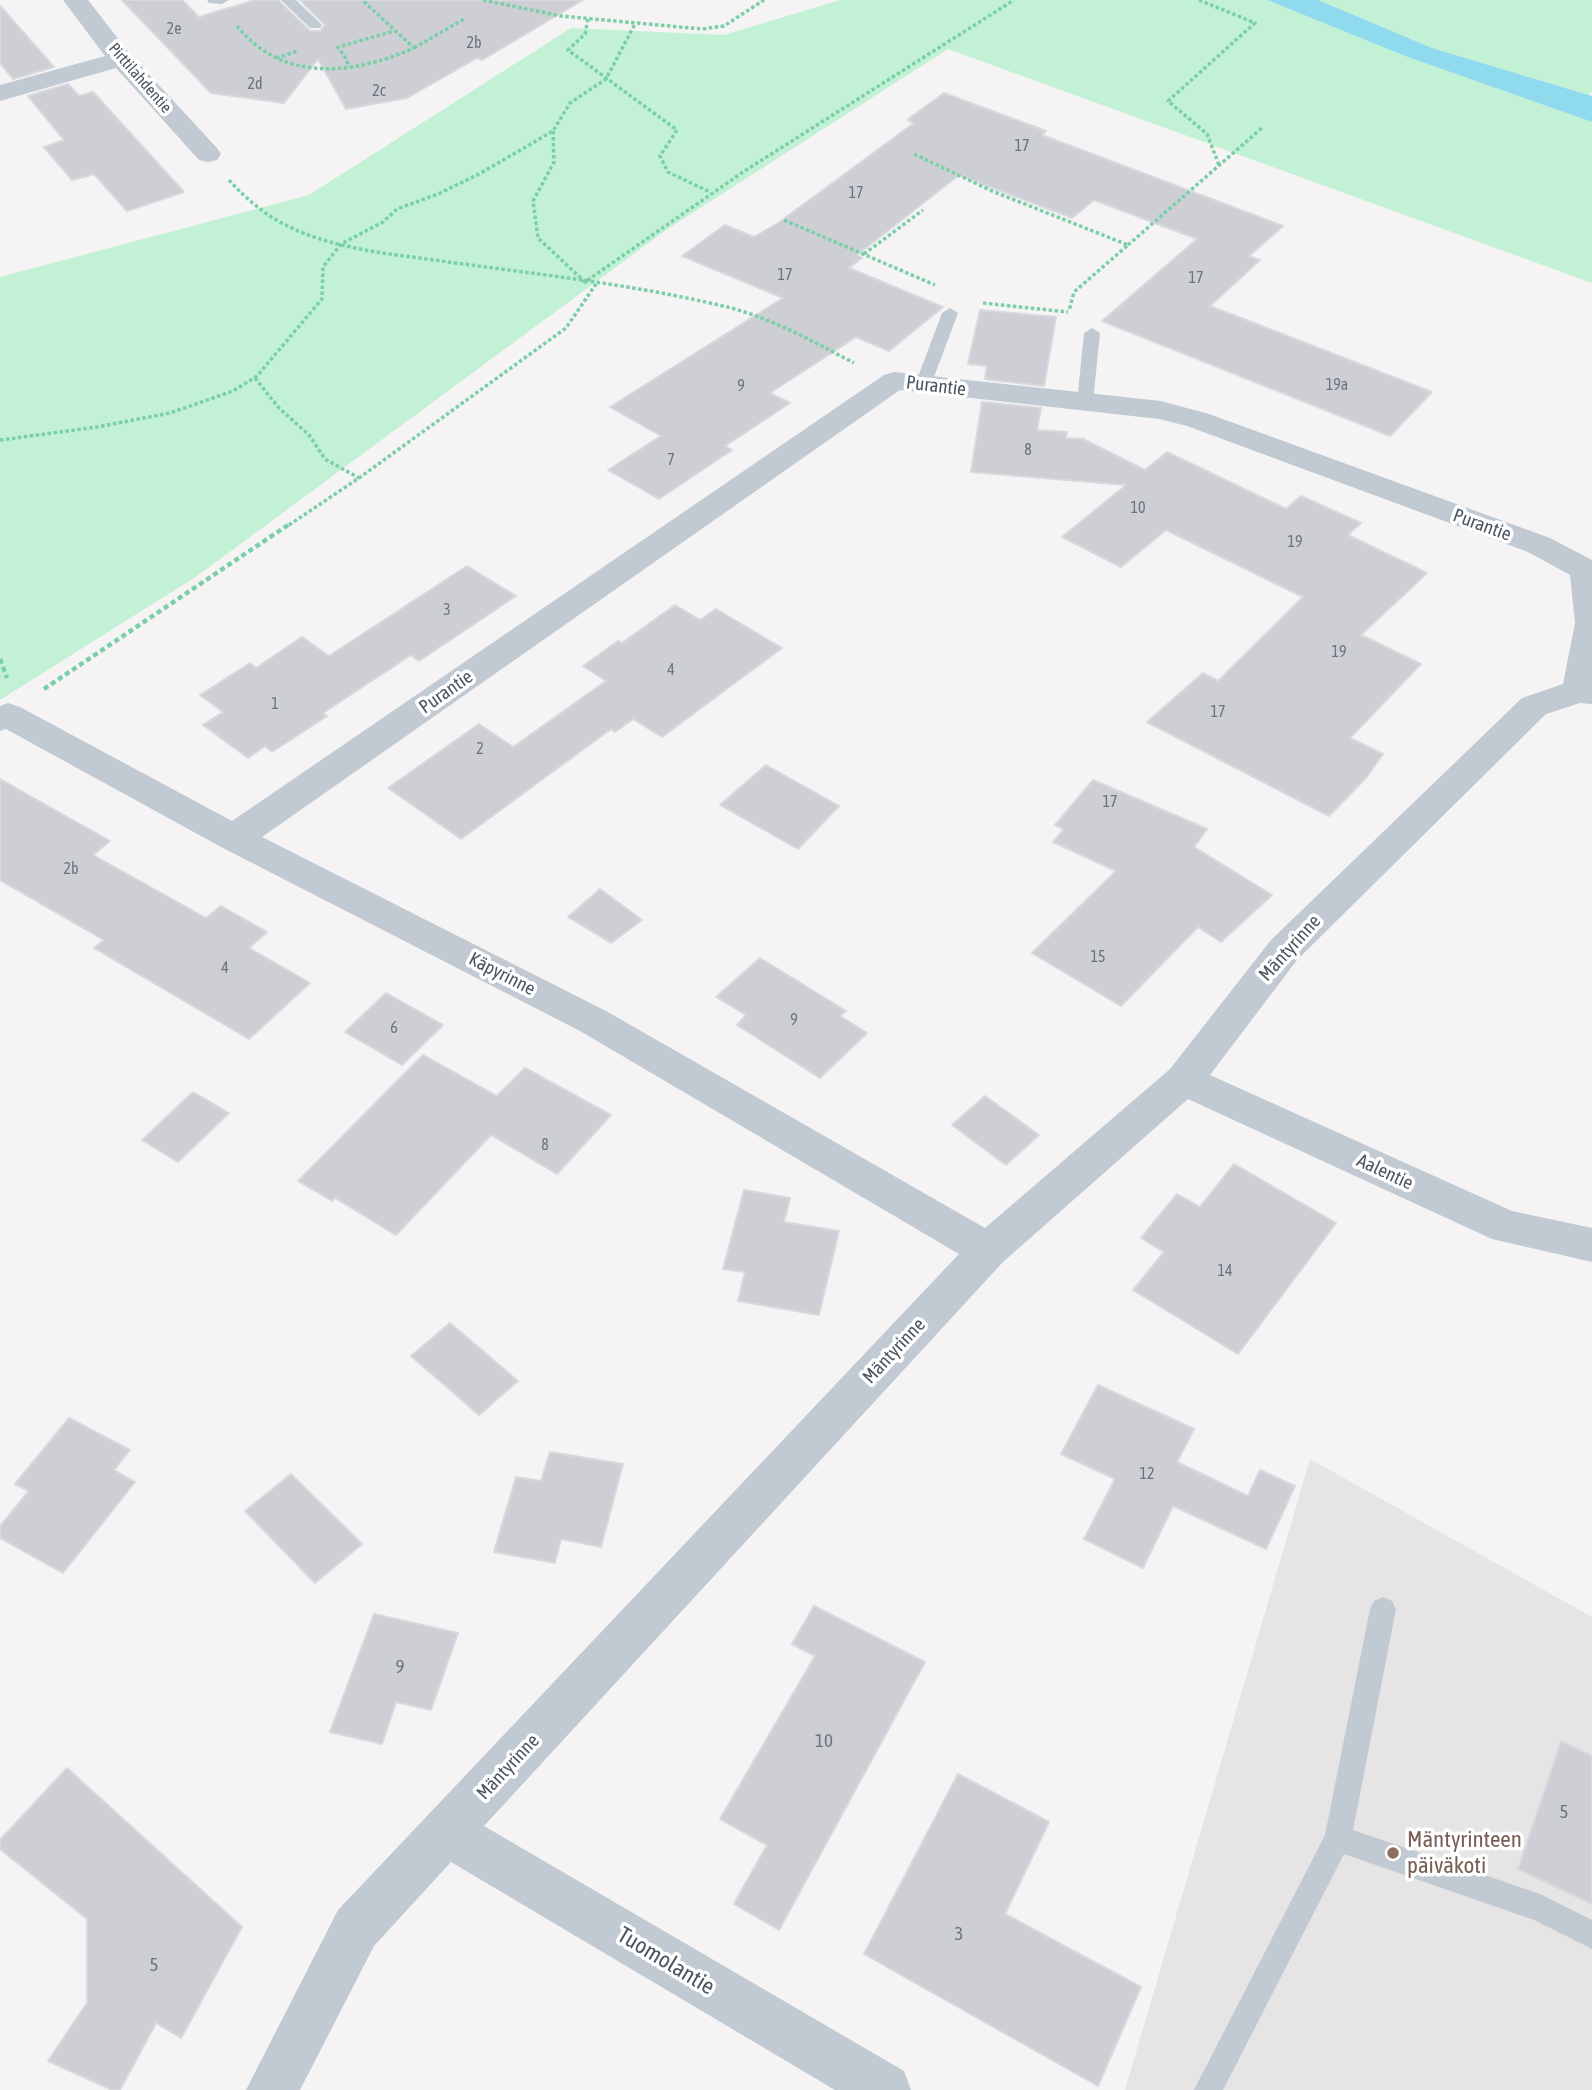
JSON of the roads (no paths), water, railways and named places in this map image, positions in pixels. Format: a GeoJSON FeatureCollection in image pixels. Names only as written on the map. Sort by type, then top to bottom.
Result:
{"type":"FeatureCollection","features":[{"type":"Feature","properties":{"kind":"street","name":"Pirttilahdentie"},"geometry":{"type":"LineString","coordinates":[[75,0],[121,59],[208,155]]}},
{"type":"Feature","properties":{"kind":"street"},"geometry":{"type":"LineString","coordinates":[[0,93],[121,59]]}},
{"type":"Feature","properties":{"kind":"street","name":"Purantie"},"geometry":{"type":"LineString","coordinates":[[234,838],[909,383],[1161,410],[1198,420],[1539,545],[1589,569],[1591,623],[1586,692]]}},
{"type":"Feature","properties":{"kind":"street","name":"Mäntyrinne"},"geometry":{"type":"LineString","coordinates":[[272,2090],[356,1928],[988,1250],[1184,1080],[1284,950],[1534,706],[1586,692]]}},
{"type":"Feature","properties":{"kind":"street","name":"Käpyrinne"},"geometry":{"type":"LineString","coordinates":[[4,717],[593,1021],[988,1250]]}},
{"type":"Feature","properties":{"kind":"street","name":"Aalentie"},"geometry":{"type":"LineString","coordinates":[[1184,1080],[1506,1227],[1592,1245]]}},
{"type":"Feature","properties":{"kind":"street","name":"Tuomolantie"},"geometry":{"type":"LineString","coordinates":[[448,1832],[885,2090]]}},
{"type":"Feature","properties":{"kind":"lane"},"geometry":{"type":"LineString","coordinates":[[214,0],[222,0]]}},
{"type":"Feature","properties":{"kind":"lane"},"geometry":{"type":"LineString","coordinates":[[288,0],[315,26]]}},
{"type":"Feature","properties":{"kind":"lane"},"geometry":{"type":"LineString","coordinates":[[909,383],[950,313]]}},
{"type":"Feature","properties":{"kind":"lane"},"geometry":{"type":"LineString","coordinates":[[1085,402],[1092,333]]}},
{"type":"Feature","properties":{"kind":"lane"},"geometry":{"type":"LineString","coordinates":[[1208,2090],[1338,1838],[1383,1609]]}},
{"type":"Feature","properties":{"kind":"lane"},"geometry":{"type":"LineString","coordinates":[[1338,1838],[1540,1909],[1592,1935]]}},
{"type":"Feature","properties":{"kind":"water"},"geometry":{"type":"Polygon","coordinates":[[[1267,0],[1318,0],[1432,48],[1592,96],[1592,122],[1405,56],[1267,0]]]}},
{"type":"Feature","properties":{"kind":"place","name":"Mäntyrinteen päiväkoti"},"geometry":{"type":"Point","coordinates":[1393,1853]}}]}
